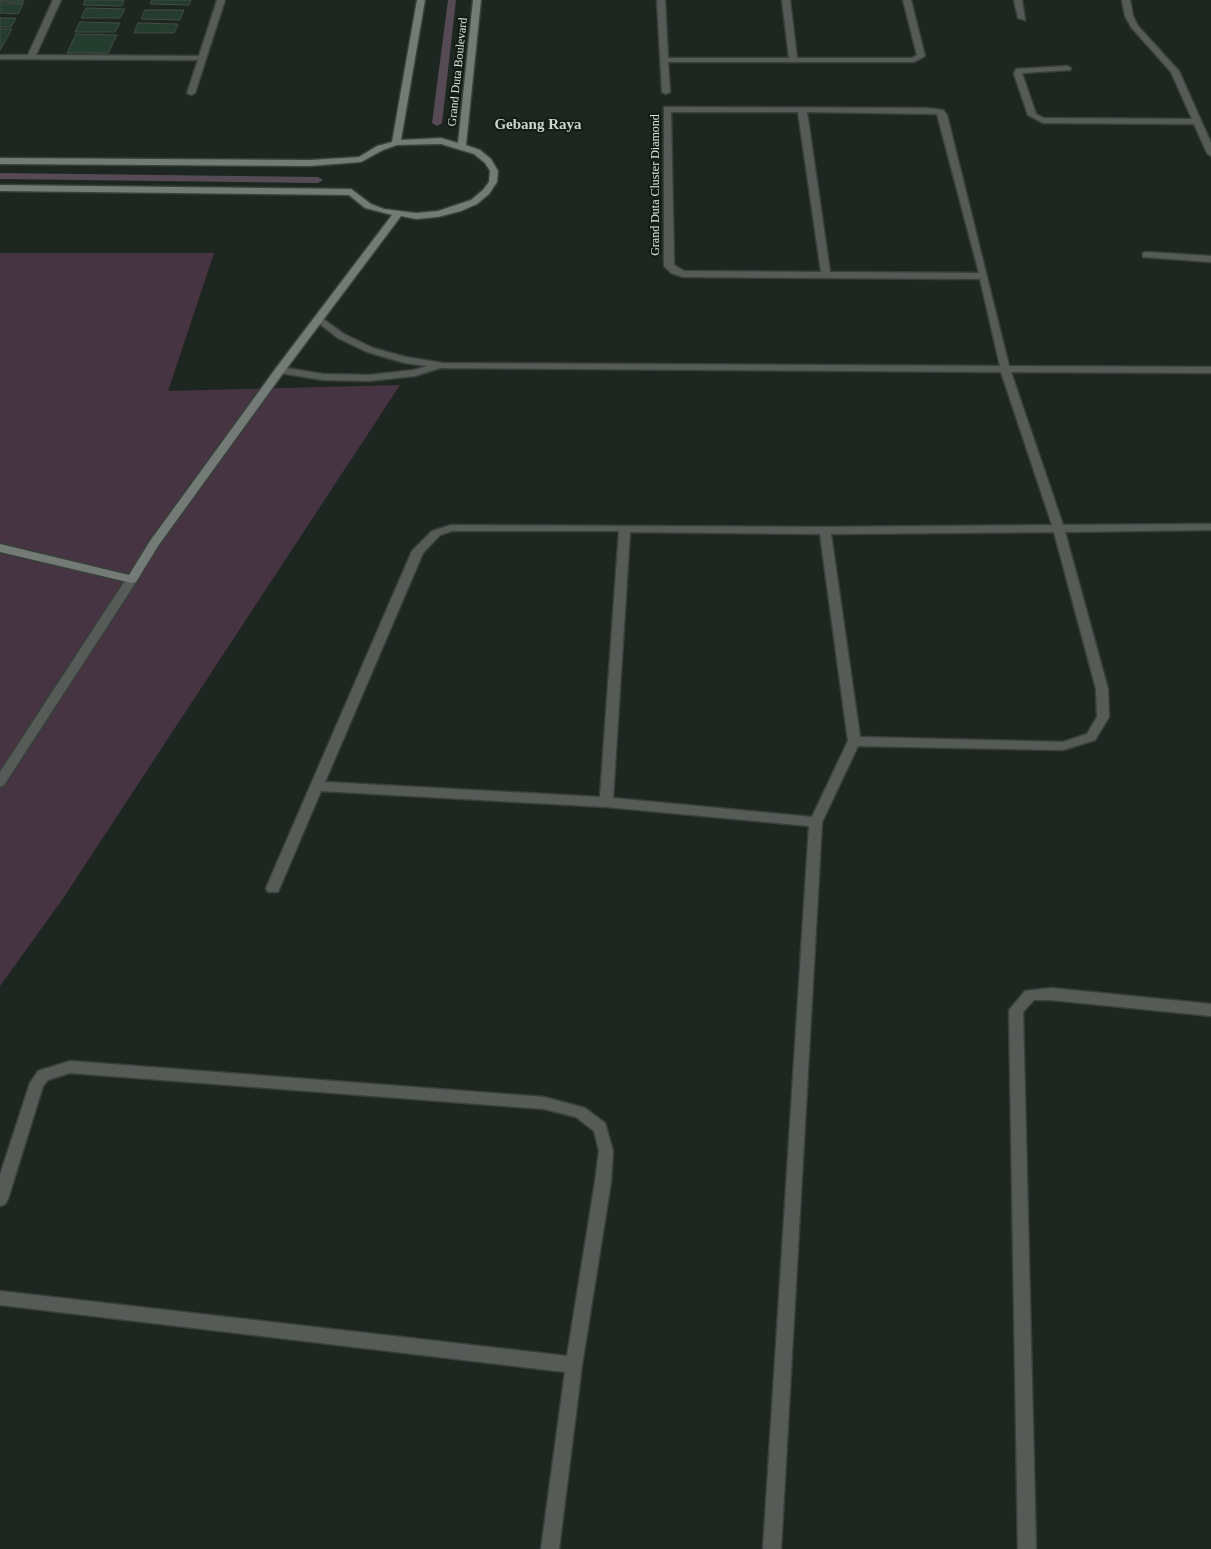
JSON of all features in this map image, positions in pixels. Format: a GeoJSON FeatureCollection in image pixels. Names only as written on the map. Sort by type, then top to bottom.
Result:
{"type":"FeatureCollection","features":[{"type":"Feature","properties":{"kind":"street"},"geometry":{"type":"LineString","coordinates":[[30,57],[57,0]]}},
{"type":"Feature","properties":{"kind":"street"},"geometry":{"type":"LineString","coordinates":[[191,93],[221,0]]}},
{"type":"Feature","properties":{"kind":"street"},"geometry":{"type":"LineString","coordinates":[[396,144],[421,0]]}},
{"type":"Feature","properties":{"kind":"street","name":"Grand Duta Boulevard"},"geometry":{"type":"LineString","coordinates":[[462,146],[477,0]]}},
{"type":"Feature","properties":{"kind":"street"},"geometry":{"type":"LineString","coordinates":[[661,0],[666,92]]}},
{"type":"Feature","properties":{"kind":"street"},"geometry":{"type":"LineString","coordinates":[[786,0],[793,60]]}},
{"type":"Feature","properties":{"kind":"street"},"geometry":{"type":"LineString","coordinates":[[665,60],[900,61],[919,58],[921,56],[907,0]]}},
{"type":"Feature","properties":{"kind":"street"},"geometry":{"type":"LineString","coordinates":[[1018,0],[1022,18]]}},
{"type":"Feature","properties":{"kind":"street"},"geometry":{"type":"LineString","coordinates":[[1126,0],[1129,16],[1135,27],[1175,71],[1211,153]]}},
{"type":"Feature","properties":{"kind":"street"},"geometry":{"type":"LineString","coordinates":[[0,57],[201,58]]}},
{"type":"Feature","properties":{"kind":"street"},"geometry":{"type":"LineString","coordinates":[[1067,68],[1023,69],[1019,71],[1018,74],[1032,115],[1043,120],[1198,122]]}},
{"type":"Feature","properties":{"kind":"street","name":"Grand Duta Cluster Diamond"},"geometry":{"type":"LineString","coordinates":[[854,741],[1063,746],[1091,737],[1103,717],[1102,689],[1059,529],[1005,368],[984,276],[943,115],[940,112],[925,110],[667,109],[669,266],[674,271],[683,274],[984,276]]}},
{"type":"Feature","properties":{"kind":"street"},"geometry":{"type":"LineString","coordinates":[[802,110],[826,274]]}},
{"type":"Feature","properties":{"kind":"street"},"geometry":{"type":"LineString","coordinates":[[0,161],[310,164],[361,158],[380,148],[396,144],[441,141],[477,152],[488,161],[494,171],[493,182],[486,192],[474,202],[458,209],[438,214],[416,216],[398,214],[368,206],[351,192],[0,188]]}},
{"type":"Feature","properties":{"kind":"street"},"geometry":{"type":"LineString","coordinates":[[0,782],[154,544],[280,370],[398,214]]}},
{"type":"Feature","properties":{"kind":"street"},"geometry":{"type":"LineString","coordinates":[[1146,255],[1211,259]]}},
{"type":"Feature","properties":{"kind":"street"},"geometry":{"type":"LineString","coordinates":[[318,319],[341,336],[370,350],[405,360],[443,366],[1211,370]]}},
{"type":"Feature","properties":{"kind":"street"},"geometry":{"type":"LineString","coordinates":[[280,370],[323,377],[369,378],[443,366]]}},
{"type":"Feature","properties":{"kind":"street"},"geometry":{"type":"LineString","coordinates":[[273,888],[418,551],[436,533],[461,527],[825,531],[1211,527]]}},
{"type":"Feature","properties":{"kind":"street"},"geometry":{"type":"LineString","coordinates":[[606,802],[625,528]]}},
{"type":"Feature","properties":{"kind":"street"},"geometry":{"type":"LineString","coordinates":[[772,1549],[816,822],[854,741],[825,531]]}},
{"type":"Feature","properties":{"kind":"street"},"geometry":{"type":"LineString","coordinates":[[0,548],[132,579]]}},
{"type":"Feature","properties":{"kind":"street"},"geometry":{"type":"LineString","coordinates":[[317,786],[606,802],[816,822]]}},
{"type":"Feature","properties":{"kind":"street"},"geometry":{"type":"LineString","coordinates":[[1027,1549],[1016,1010],[1030,995],[1051,994],[1211,1010]]}},
{"type":"Feature","properties":{"kind":"street"},"geometry":{"type":"LineString","coordinates":[[0,1200],[37,1082],[43,1075],[70,1067],[544,1103],[580,1112],[600,1127],[606,1151],[603,1182],[574,1364],[550,1549]]}},
{"type":"Feature","properties":{"kind":"street"},"geometry":{"type":"LineString","coordinates":[[0,1298],[574,1364]]}},
{"type":"Feature","properties":{"kind":"shaded area"},"geometry":{"type":"Polygon","coordinates":[[[0,253],[214,253],[168,391],[400,385],[62,900],[0,986],[0,253]]]}},
{"type":"Feature","properties":{"kind":"building"},"geometry":{"type":"Polygon","coordinates":[[[0,0],[24,0],[23,3],[0,2],[0,0]]]}},
{"type":"Feature","properties":{"kind":"building"},"geometry":{"type":"Polygon","coordinates":[[[85,0],[124,0],[122,6],[83,5],[85,0]]]}},
{"type":"Feature","properties":{"kind":"building"},"geometry":{"type":"Polygon","coordinates":[[[152,0],[191,0],[189,5],[150,4],[152,0]]]}},
{"type":"Feature","properties":{"kind":"building"},"geometry":{"type":"Polygon","coordinates":[[[0,4],[23,4],[18,14],[0,13],[0,4]]]}},
{"type":"Feature","properties":{"kind":"building"},"geometry":{"type":"Polygon","coordinates":[[[86,8],[125,9],[120,18],[81,18],[86,8]]]}},
{"type":"Feature","properties":{"kind":"building"},"geometry":{"type":"Polygon","coordinates":[[[145,10],[184,10],[180,20],[141,19],[145,10]]]}},
{"type":"Feature","properties":{"kind":"building"},"geometry":{"type":"Polygon","coordinates":[[[0,18],[16,18],[11,27],[0,27],[0,18]]]}},
{"type":"Feature","properties":{"kind":"building"},"geometry":{"type":"Polygon","coordinates":[[[80,22],[120,23],[115,32],[75,32],[80,22]]]}},
{"type":"Feature","properties":{"kind":"building"},"geometry":{"type":"Polygon","coordinates":[[[138,23],[178,24],[174,33],[134,33],[138,23]]]}},
{"type":"Feature","properties":{"kind":"building"},"geometry":{"type":"Polygon","coordinates":[[[0,29],[12,29],[0,50],[0,29]]]}},
{"type":"Feature","properties":{"kind":"building"},"geometry":{"type":"Polygon","coordinates":[[[76,34],[117,35],[108,53],[67,53],[76,34]]]}},
{"type":"Feature","properties":{"kind":"waterway"},"geometry":{"type":"LineString","coordinates":[[437,123],[452,0]]}},
{"type":"Feature","properties":{"kind":"waterway"},"geometry":{"type":"LineString","coordinates":[[0,176],[318,180]]}},
{"type":"Feature","properties":{"kind":"district","name":"Gebang Raya"},"geometry":{"type":"Point","coordinates":[538,125]}}]}
